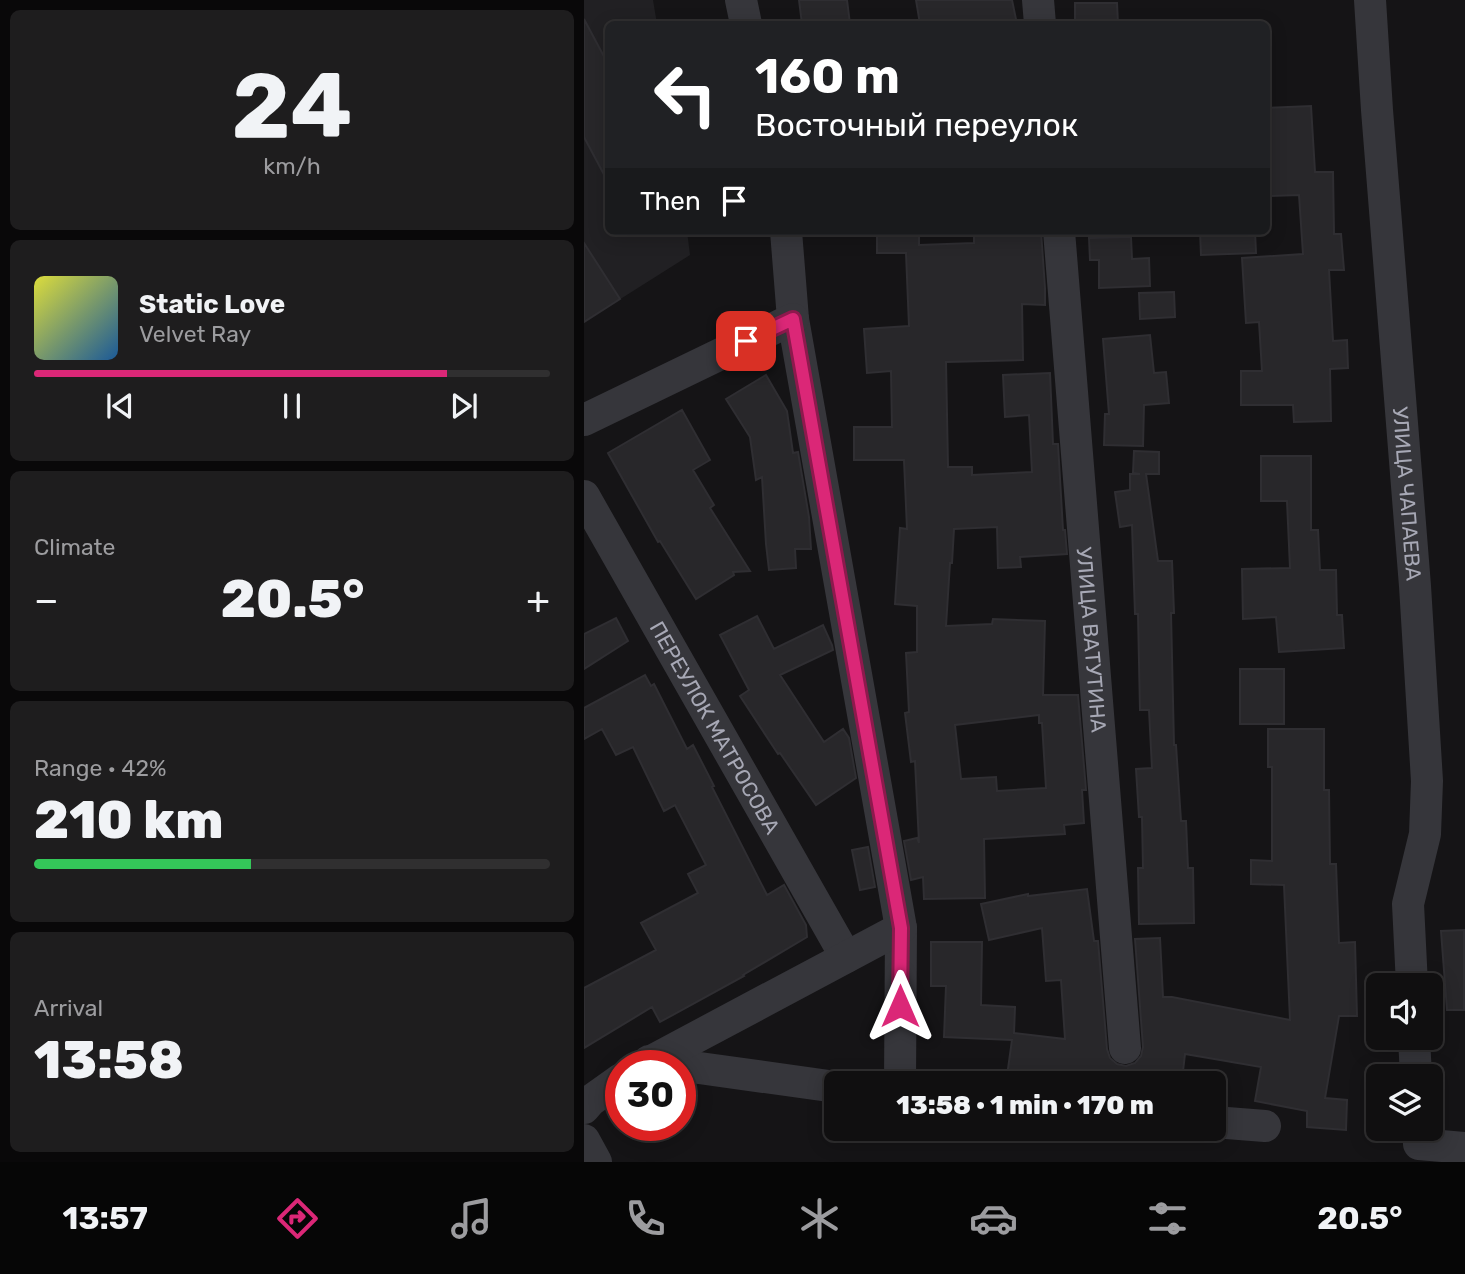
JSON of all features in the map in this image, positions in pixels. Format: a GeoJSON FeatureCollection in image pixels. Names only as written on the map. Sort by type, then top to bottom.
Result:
{"type":"FeatureCollection","features":[{"type":"Feature","properties":{"kind":"street"},"geometry":{"type":"LineString","coordinates":[[742,0],[746,21]]}},
{"type":"Feature","properties":{"kind":"street"},"geometry":{"type":"LineString","coordinates":[[1038,0],[1040,21]]}},
{"type":"Feature","properties":{"kind":"street","name":"УЛИЦА ЧАПАЕВА"},"geometry":{"type":"LineString","coordinates":[[1370,0],[1415,586],[1427,782],[1425,834],[1408,904],[1411,973]]}},
{"type":"Feature","properties":{"kind":"street"},"geometry":{"type":"LineString","coordinates":[[786,235],[793,319],[901,928],[900,1071]]}},
{"type":"Feature","properties":{"kind":"street","name":"УЛИЦА ВАТУТИНА"},"geometry":{"type":"LineString","coordinates":[[1059,235],[1125,1048]]}},
{"type":"Feature","properties":{"kind":"street"},"geometry":{"type":"LineString","coordinates":[[584,420],[793,319]]}},
{"type":"Feature","properties":{"kind":"street","name":"ПЕРЕУЛОК МАТРОСОВА"},"geometry":{"type":"LineString","coordinates":[[584,496],[846,957]]}},
{"type":"Feature","properties":{"kind":"street"},"geometry":{"type":"LineString","coordinates":[[672,1050],[901,928]]}},
{"type":"Feature","properties":{"kind":"street"},"geometry":{"type":"LineString","coordinates":[[696,1070],[824,1086]]}},
{"type":"Feature","properties":{"kind":"street"},"geometry":{"type":"LineString","coordinates":[[584,1108],[605,1090]]}},
{"type":"Feature","properties":{"kind":"street"},"geometry":{"type":"LineString","coordinates":[[1226,1123],[1265,1126]]}},
{"type":"Feature","properties":{"kind":"street"},"geometry":{"type":"LineString","coordinates":[[584,1140],[596,1162]]}},
{"type":"Feature","properties":{"kind":"street"},"geometry":{"type":"LineString","coordinates":[[1437,1141],[1464,1148]]}},
{"type":"Feature","properties":{"kind":"shaded area"},"geometry":{"type":"Polygon","coordinates":[[[584,0],[653,0],[656,21],[605,21],[605,235],[688,235],[690,255],[584,322],[584,0]]]}},
{"type":"Feature","properties":{"kind":"building"},"geometry":{"type":"Polygon","coordinates":[[[799,0],[847,0],[850,21],[802,21],[799,0]]]}},
{"type":"Feature","properties":{"kind":"building"},"geometry":{"type":"Polygon","coordinates":[[[916,0],[1012,0],[1016,21],[920,21],[916,0]]]}},
{"type":"Feature","properties":{"kind":"building"},"geometry":{"type":"Polygon","coordinates":[[[1075,3],[1117,3],[1118,21],[1075,21],[1075,3]]]}},
{"type":"Feature","properties":{"kind":"building"},"geometry":{"type":"Polygon","coordinates":[[[584,19],[605,58],[605,176],[584,137],[584,19]]]}},
{"type":"Feature","properties":{"kind":"building"},"geometry":{"type":"Polygon","coordinates":[[[1311,106],[1315,172],[1333,172],[1334,234],[1341,234],[1344,270],[1329,270],[1333,341],[1347,340],[1348,368],[1330,369],[1331,421],[1294,422],[1293,405],[1241,405],[1241,371],[1262,371],[1259,322],[1246,323],[1242,258],[1303,254],[1299,195],[1270,196],[1270,108],[1311,106]]]}},
{"type":"Feature","properties":{"kind":"building"},"geometry":{"type":"Polygon","coordinates":[[[877,235],[919,235],[919,245],[974,243],[974,235],[1041,235],[1045,305],[1022,304],[1023,360],[946,362],[948,467],[972,467],[972,475],[1032,472],[1029,415],[1005,417],[1003,375],[1050,373],[1053,444],[1058,444],[1067,554],[1020,557],[1021,567],[998,568],[997,527],[954,529],[946,626],[992,624],[993,619],[1045,621],[1043,695],[1078,695],[1086,790],[1082,790],[1084,823],[1064,825],[1065,834],[984,839],[985,898],[924,899],[923,877],[911,880],[904,841],[917,838],[919,843],[915,761],[911,762],[905,713],[909,712],[906,653],[917,652],[917,606],[895,604],[900,528],[907,529],[904,460],[854,460],[854,427],[892,427],[891,371],[867,373],[864,329],[909,326],[906,253],[877,253],[877,235]],[[1039,715],[955,725],[961,779],[996,777],[997,791],[1046,788],[1042,723],[1039,723],[1039,715]]]}},
{"type":"Feature","properties":{"kind":"building"},"geometry":{"type":"Polygon","coordinates":[[[1200,235],[1255,235],[1256,253],[1201,255],[1200,235]]]}},
{"type":"Feature","properties":{"kind":"building"},"geometry":{"type":"Polygon","coordinates":[[[1131,237],[1132,259],[1149,258],[1150,286],[1099,288],[1099,260],[1090,260],[1089,238],[1131,237]]]}},
{"type":"Feature","properties":{"kind":"building"},"geometry":{"type":"Polygon","coordinates":[[[584,243],[620,299],[584,322],[584,243]]]}},
{"type":"Feature","properties":{"kind":"building"},"geometry":{"type":"Polygon","coordinates":[[[1174,292],[1175,317],[1140,319],[1139,293],[1174,292]]]}},
{"type":"Feature","properties":{"kind":"building"},"geometry":{"type":"Polygon","coordinates":[[[1150,335],[1154,373],[1166,372],[1169,403],[1144,405],[1143,446],[1104,445],[1105,414],[1109,414],[1103,339],[1150,335]]]}},
{"type":"Feature","properties":{"kind":"building"},"geometry":{"type":"Polygon","coordinates":[[[766,375],[787,411],[793,453],[798,452],[809,517],[811,549],[795,549],[796,568],[769,570],[762,477],[756,480],[750,437],[726,399],[766,375]]]}},
{"type":"Feature","properties":{"kind":"building"},"geometry":{"type":"Polygon","coordinates":[[[682,410],[710,460],[693,470],[714,505],[710,508],[750,571],[733,572],[734,575],[696,599],[660,541],[658,542],[608,453],[682,410]]]}},
{"type":"Feature","properties":{"kind":"building"},"geometry":{"type":"Polygon","coordinates":[[[1134,451],[1159,452],[1159,474],[1146,474],[1158,561],[1172,561],[1174,745],[1181,821],[1186,821],[1188,868],[1193,868],[1194,923],[1139,924],[1138,868],[1143,868],[1142,817],[1139,817],[1136,769],[1152,768],[1149,710],[1140,710],[1138,614],[1135,614],[1132,525],[1120,527],[1115,492],[1130,490],[1130,474],[1140,474],[1133,473],[1134,451]]]}},
{"type":"Feature","properties":{"kind":"building"},"geometry":{"type":"Polygon","coordinates":[[[1261,456],[1311,456],[1311,530],[1318,530],[1320,570],[1336,570],[1337,615],[1342,615],[1344,648],[1279,652],[1276,617],[1243,619],[1242,569],[1290,568],[1287,501],[1261,501],[1261,456]]]}},
{"type":"Feature","properties":{"kind":"building"},"geometry":{"type":"Polygon","coordinates":[[[757,616],[774,649],[823,625],[832,645],[833,650],[780,675],[824,742],[843,729],[849,738],[856,778],[816,805],[740,696],[749,690],[720,635],[757,616]]]}},
{"type":"Feature","properties":{"kind":"building"},"geometry":{"type":"Polygon","coordinates":[[[616,618],[628,641],[584,669],[584,634],[616,618]]]}},
{"type":"Feature","properties":{"kind":"building"},"geometry":{"type":"Polygon","coordinates":[[[1240,669],[1284,669],[1284,724],[1240,724],[1240,669]]]}},
{"type":"Feature","properties":{"kind":"building"},"geometry":{"type":"Polygon","coordinates":[[[645,675],[651,686],[654,684],[687,749],[693,745],[767,895],[784,885],[806,925],[807,937],[744,976],[660,1022],[652,1007],[584,1048],[584,988],[656,950],[641,923],[698,893],[688,874],[706,865],[675,805],[664,811],[633,747],[616,755],[602,729],[584,739],[584,708],[645,675]]]}},
{"type":"Feature","properties":{"kind":"building"},"geometry":{"type":"Polygon","coordinates":[[[1268,729],[1324,729],[1324,790],[1329,790],[1330,864],[1336,864],[1339,943],[1355,942],[1357,1016],[1339,1016],[1325,1098],[1347,1100],[1346,1130],[1307,1127],[1307,1111],[1255,1101],[1261,1067],[1185,1054],[1183,1071],[1008,1071],[1012,1040],[944,1037],[946,986],[931,986],[931,942],[982,942],[981,1005],[1015,1007],[1014,1033],[1065,1039],[1061,980],[1046,981],[1042,928],[989,940],[981,904],[1028,894],[1087,889],[1094,941],[1098,941],[1107,1049],[1110,1058],[1117,1064],[1126,1066],[1135,1063],[1141,1056],[1143,1047],[1135,939],[1160,938],[1163,997],[1290,1020],[1284,885],[1251,884],[1251,860],[1272,861],[1272,767],[1268,767],[1268,729]]]}},
{"type":"Feature","properties":{"kind":"building"},"geometry":{"type":"Polygon","coordinates":[[[868,847],[875,887],[860,890],[852,850],[868,847]]]}},
{"type":"Feature","properties":{"kind":"building"},"geometry":{"type":"Polygon","coordinates":[[[1464,930],[1464,1010],[1447,1010],[1441,931],[1464,930]]]}},
{"type":"Feature","properties":{"kind":"route"},"geometry":{"type":"LineString","coordinates":[[746,341],[793,319],[901,928],[900,1006]]}}]}
